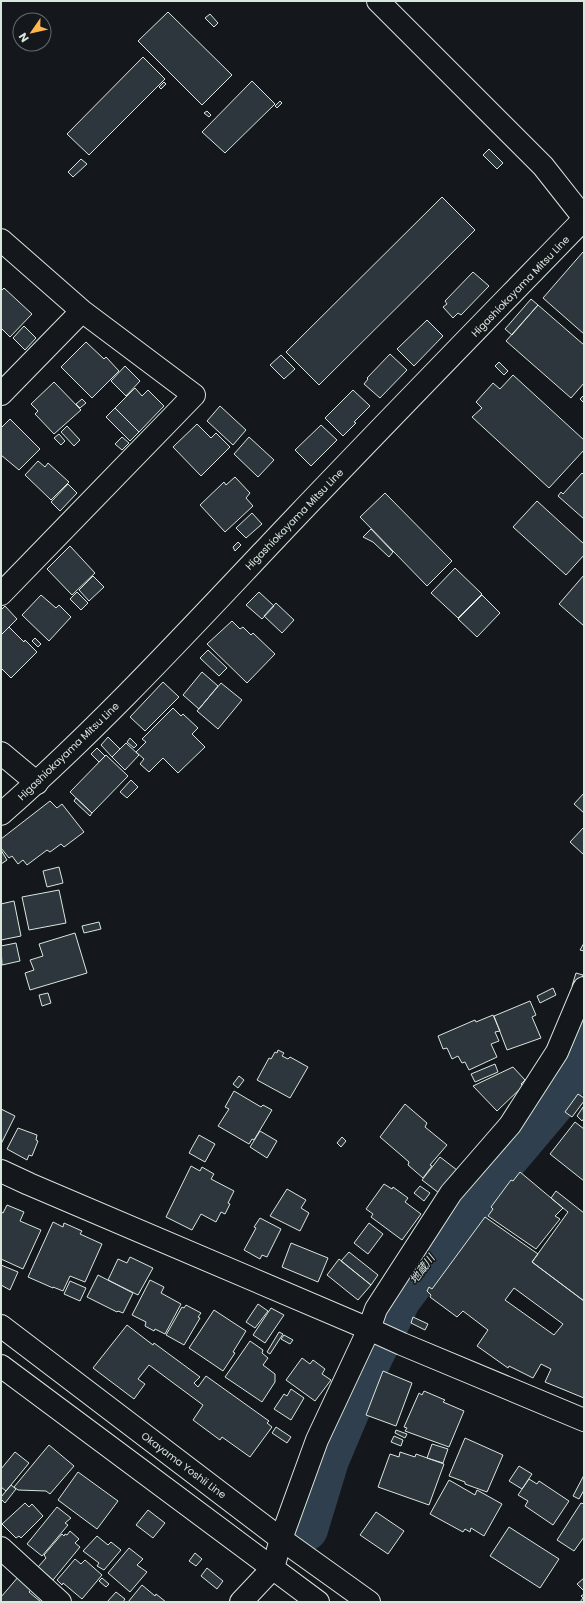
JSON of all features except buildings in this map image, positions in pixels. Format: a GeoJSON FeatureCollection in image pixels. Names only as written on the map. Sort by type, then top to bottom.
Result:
{"type":"FeatureCollection","features":[{"type":"Feature","properties":{"kind":"street"},"geometry":{"type":"LineString","coordinates":[[378,1],[543,166],[584,218]]}},
{"type":"Feature","properties":{"kind":"street","name":"Higashiokayama Mitsu Line"},"geometry":{"type":"LineString","coordinates":[[1,814],[37,783],[154,667],[584,218]]}},
{"type":"Feature","properties":{"kind":"street"},"geometry":{"type":"LineString","coordinates":[[1,240],[82,311],[194,395],[1,594]]}},
{"type":"Feature","properties":{"kind":"street"},"geometry":{"type":"LineString","coordinates":[[1,394],[82,311]]}},
{"type":"Feature","properties":{"kind":"street"},"geometry":{"type":"LineString","coordinates":[[1,753],[37,783]]}},
{"type":"Feature","properties":{"kind":"street"},"geometry":{"type":"LineString","coordinates":[[241,1602],[273,1568],[281,1539],[317,1440],[369,1329],[376,1309],[451,1193],[510,1125],[553,1058],[584,988]]}},
{"type":"Feature","properties":{"kind":"street"},"geometry":{"type":"LineString","coordinates":[[1,1171],[402,1344],[584,1420]]}},
{"type":"Feature","properties":{"kind":"street","name":"Okayama Yoshii Line"},"geometry":{"type":"LineString","coordinates":[[1,1326],[281,1539],[369,1602]]}},
{"type":"Feature","properties":{"kind":"street"},"geometry":{"type":"LineString","coordinates":[[1,1366],[318,1602]]}},
{"type":"Feature","properties":{"kind":"street"},"geometry":{"type":"LineString","coordinates":[[1,1548],[60,1602]]}},
{"type":"Feature","properties":{"kind":"waterway","name":"地蔵川"},"geometry":{"type":"LineString","coordinates":[[306,1529],[327,1460],[368,1363],[399,1299],[484,1185],[554,1102],[576,1057],[584,1035]]}}]}
